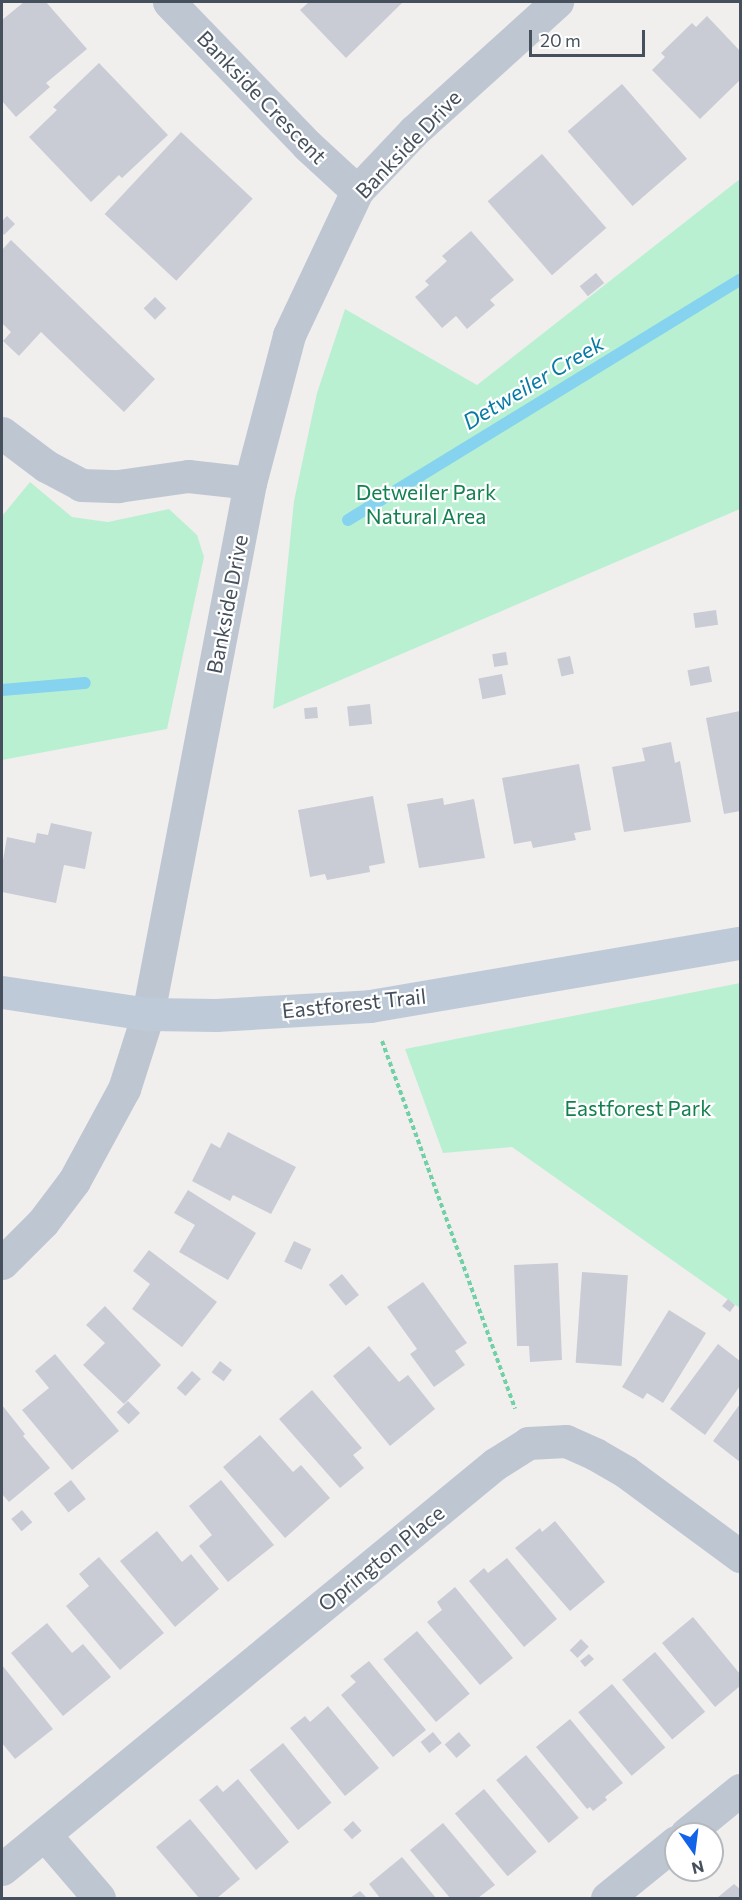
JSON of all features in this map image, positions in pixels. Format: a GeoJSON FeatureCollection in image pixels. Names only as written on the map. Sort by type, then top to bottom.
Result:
{"type":"FeatureCollection","features":[{"type":"Feature","properties":{"kind":"street","name":"Bankside Crescent"},"geometry":{"type":"LineString","coordinates":[[169,2],[307,145],[357,191]]}},
{"type":"Feature","properties":{"kind":"street","name":"Bankside Drive"},"geometry":{"type":"LineString","coordinates":[[2,1263],[43,1222],[74,1181],[124,1089],[148,1014],[250,483],[289,335],[357,191],[414,131],[557,2]]}},
{"type":"Feature","properties":{"kind":"street"},"geometry":{"type":"LineString","coordinates":[[2,433],[46,466],[81,485],[118,486],[188,477],[250,483]]}},
{"type":"Feature","properties":{"kind":"street","name":"Eastforest Trail"},"geometry":{"type":"LineString","coordinates":[[2,992],[148,1014],[216,1015],[370,1006],[741,943]]}},
{"type":"Feature","properties":{"kind":"street","name":"Oprington Place"},"geometry":{"type":"LineString","coordinates":[[2,1869],[495,1464],[528,1443],[566,1441],[595,1454],[626,1472],[741,1556]]}},
{"type":"Feature","properties":{"kind":"street"},"geometry":{"type":"LineString","coordinates":[[701,1822],[741,1790]]}},
{"type":"Feature","properties":{"kind":"street"},"geometry":{"type":"LineString","coordinates":[[45,1835],[99,1899]]}},
{"type":"Feature","properties":{"kind":"street"},"geometry":{"type":"LineString","coordinates":[[607,1899],[664,1852]]}},
{"type":"Feature","properties":{"kind":"path"},"geometry":{"type":"LineString","coordinates":[[370,1006],[528,1443]]}},
{"type":"Feature","properties":{"kind":"green space","name":"Detweiler Park Natural Area"},"geometry":{"type":"Polygon","coordinates":[[[740,179],[740,509],[273,709],[294,501],[317,393],[345,309],[477,385],[740,179]]]}},
{"type":"Feature","properties":{"kind":"green space"},"geometry":{"type":"Polygon","coordinates":[[[30,482],[72,517],[108,522],[169,509],[197,535],[204,557],[167,729],[2,760],[2,516],[30,482]]]}},
{"type":"Feature","properties":{"kind":"green space","name":"Eastforest Park"},"geometry":{"type":"Polygon","coordinates":[[[740,983],[740,1308],[512,1147],[443,1153],[405,1049],[740,983]]]}},
{"type":"Feature","properties":{"kind":"building"},"geometry":{"type":"Polygon","coordinates":[[[24,2],[46,2],[87,49],[46,83],[50,87],[16,117],[2,101],[2,20],[24,2]]]}},
{"type":"Feature","properties":{"kind":"building"},"geometry":{"type":"Polygon","coordinates":[[[309,2],[403,2],[346,58],[300,10],[309,2]]]}},
{"type":"Feature","properties":{"kind":"building"},"geometry":{"type":"Polygon","coordinates":[[[707,16],[740,51],[740,80],[700,119],[652,70],[665,57],[661,53],[692,23],[696,27],[707,16]]]}},
{"type":"Feature","properties":{"kind":"building"},"geometry":{"type":"Polygon","coordinates":[[[99,63],[168,135],[122,178],[119,175],[91,202],[29,137],[57,110],[53,107],[99,63]]]}},
{"type":"Feature","properties":{"kind":"building"},"geometry":{"type":"Polygon","coordinates":[[[622,84],[687,159],[633,206],[568,131],[622,84]]]}},
{"type":"Feature","properties":{"kind":"building"},"geometry":{"type":"Polygon","coordinates":[[[181,132],[253,199],[176,281],[105,214],[181,132]]]}},
{"type":"Feature","properties":{"kind":"building"},"geometry":{"type":"Polygon","coordinates":[[[542,154],[606,228],[552,275],[488,201],[542,154]]]}},
{"type":"Feature","properties":{"kind":"building"},"geometry":{"type":"Polygon","coordinates":[[[7,216],[15,224],[4,235],[2,221],[7,216]]]}},
{"type":"Feature","properties":{"kind":"building"},"geometry":{"type":"Polygon","coordinates":[[[471,231],[514,280],[490,300],[495,305],[467,329],[456,316],[442,328],[415,297],[429,285],[425,281],[447,261],[442,256],[471,231]]]}},
{"type":"Feature","properties":{"kind":"building"},"geometry":{"type":"Polygon","coordinates":[[[11,240],[155,379],[124,412],[41,332],[19,356],[3,341],[11,332],[2,323],[2,250],[11,240]]]}},
{"type":"Feature","properties":{"kind":"building"},"geometry":{"type":"Polygon","coordinates":[[[596,273],[604,283],[588,296],[580,286],[596,273]]]}},
{"type":"Feature","properties":{"kind":"building"},"geometry":{"type":"Polygon","coordinates":[[[155,297],[166,308],[155,320],[144,308],[155,297]]]}},
{"type":"Feature","properties":{"kind":"building"},"geometry":{"type":"Polygon","coordinates":[[[716,610],[718,625],[695,628],[693,613],[716,610]]]}},
{"type":"Feature","properties":{"kind":"building"},"geometry":{"type":"Polygon","coordinates":[[[506,652],[508,665],[494,667],[492,654],[506,652]]]}},
{"type":"Feature","properties":{"kind":"building"},"geometry":{"type":"Polygon","coordinates":[[[570,656],[574,674],[561,676],[557,659],[570,656]]]}},
{"type":"Feature","properties":{"kind":"building"},"geometry":{"type":"Polygon","coordinates":[[[709,666],[712,682],[690,686],[687,670],[709,666]]]}},
{"type":"Feature","properties":{"kind":"building"},"geometry":{"type":"Polygon","coordinates":[[[502,674],[506,695],[482,699],[478,679],[502,674]]]}},
{"type":"Feature","properties":{"kind":"building"},"geometry":{"type":"Polygon","coordinates":[[[370,704],[372,724],[349,726],[347,706],[370,704]]]}},
{"type":"Feature","properties":{"kind":"building"},"geometry":{"type":"Polygon","coordinates":[[[317,707],[318,718],[305,719],[304,708],[317,707]]]}},
{"type":"Feature","properties":{"kind":"building"},"geometry":{"type":"Polygon","coordinates":[[[740,711],[740,811],[724,814],[706,718],[740,711]]]}},
{"type":"Feature","properties":{"kind":"building"},"geometry":{"type":"Polygon","coordinates":[[[671,742],[675,763],[680,761],[691,822],[624,832],[612,767],[645,761],[642,748],[671,742]]]}},
{"type":"Feature","properties":{"kind":"building"},"geometry":{"type":"Polygon","coordinates":[[[579,764],[591,830],[574,833],[576,840],[533,848],[531,841],[514,844],[502,778],[579,764]]]}},
{"type":"Feature","properties":{"kind":"building"},"geometry":{"type":"Polygon","coordinates":[[[373,796],[385,863],[369,866],[370,872],[327,880],[325,874],[310,877],[298,810],[373,796]]]}},
{"type":"Feature","properties":{"kind":"building"},"geometry":{"type":"Polygon","coordinates":[[[443,798],[444,805],[474,799],[485,858],[419,868],[407,804],[443,798]]]}},
{"type":"Feature","properties":{"kind":"building"},"geometry":{"type":"Polygon","coordinates":[[[51,823],[92,832],[85,869],[64,865],[56,903],[2,892],[2,866],[7,837],[35,843],[37,833],[48,835],[51,823]]]}},
{"type":"Feature","properties":{"kind":"building"},"geometry":{"type":"Polygon","coordinates":[[[228,1132],[296,1167],[271,1214],[233,1195],[230,1201],[192,1181],[211,1143],[220,1148],[228,1132]]]}},
{"type":"Feature","properties":{"kind":"building"},"geometry":{"type":"Polygon","coordinates":[[[188,1190],[256,1233],[228,1280],[179,1252],[195,1225],[174,1213],[188,1190]]]}},
{"type":"Feature","properties":{"kind":"building"},"geometry":{"type":"Polygon","coordinates":[[[294,1241],[311,1249],[301,1270],[284,1262],[294,1241]]]}},
{"type":"Feature","properties":{"kind":"building"},"geometry":{"type":"Polygon","coordinates":[[[149,1250],[217,1302],[182,1347],[132,1309],[150,1284],[133,1271],[149,1250]]]}},
{"type":"Feature","properties":{"kind":"building"},"geometry":{"type":"Polygon","coordinates":[[[558,1263],[562,1360],[530,1362],[529,1346],[517,1346],[514,1265],[558,1263]]]}},
{"type":"Feature","properties":{"kind":"building"},"geometry":{"type":"Polygon","coordinates":[[[582,1272],[628,1275],[622,1366],[576,1363],[582,1272]]]}},
{"type":"Feature","properties":{"kind":"building"},"geometry":{"type":"Polygon","coordinates":[[[342,1274],[359,1295],[346,1306],[329,1285],[342,1274]]]}},
{"type":"Feature","properties":{"kind":"building"},"geometry":{"type":"Polygon","coordinates":[[[423,1282],[467,1343],[455,1351],[465,1365],[434,1387],[410,1354],[417,1349],[387,1307],[423,1282]]]}},
{"type":"Feature","properties":{"kind":"building"},"geometry":{"type":"Polygon","coordinates":[[[728,1299],[735,1305],[730,1312],[722,1306],[728,1299]]]}},
{"type":"Feature","properties":{"kind":"building"},"geometry":{"type":"Polygon","coordinates":[[[105,1306],[161,1365],[124,1404],[83,1365],[105,1343],[86,1325],[105,1306]]]}},
{"type":"Feature","properties":{"kind":"building"},"geometry":{"type":"Polygon","coordinates":[[[669,1310],[706,1333],[663,1403],[647,1393],[643,1399],[622,1387],[669,1310]]]}},
{"type":"Feature","properties":{"kind":"building"},"geometry":{"type":"Polygon","coordinates":[[[718,1344],[740,1361],[740,1386],[705,1435],[670,1409],[718,1344]]]}},
{"type":"Feature","properties":{"kind":"building"},"geometry":{"type":"Polygon","coordinates":[[[369,1346],[399,1382],[408,1375],[435,1409],[390,1446],[333,1376],[369,1346]]]}},
{"type":"Feature","properties":{"kind":"building"},"geometry":{"type":"Polygon","coordinates":[[[55,1354],[119,1431],[72,1470],[22,1410],[49,1388],[35,1371],[55,1354]]]}},
{"type":"Feature","properties":{"kind":"building"},"geometry":{"type":"Polygon","coordinates":[[[220,1361],[232,1370],[224,1381],[212,1372],[220,1361]]]}},
{"type":"Feature","properties":{"kind":"building"},"geometry":{"type":"Polygon","coordinates":[[[192,1371],[201,1379],[186,1396],[177,1388],[192,1371]]]}},
{"type":"Feature","properties":{"kind":"building"},"geometry":{"type":"Polygon","coordinates":[[[312,1390],[362,1448],[353,1455],[364,1468],[340,1488],[279,1419],[312,1390]]]}},
{"type":"Feature","properties":{"kind":"building"},"geometry":{"type":"Polygon","coordinates":[[[128,1401],[140,1413],[129,1424],[117,1412],[128,1401]]]}},
{"type":"Feature","properties":{"kind":"building"},"geometry":{"type":"Polygon","coordinates":[[[740,1404],[740,1462],[713,1441],[740,1404]]]}},
{"type":"Feature","properties":{"kind":"building"},"geometry":{"type":"Polygon","coordinates":[[[2,1405],[25,1434],[23,1436],[50,1468],[9,1502],[2,1494],[2,1405]]]}},
{"type":"Feature","properties":{"kind":"building"},"geometry":{"type":"Polygon","coordinates":[[[260,1435],[293,1472],[301,1465],[330,1498],[285,1538],[223,1467],[260,1435]]]}},
{"type":"Feature","properties":{"kind":"building"},"geometry":{"type":"Polygon","coordinates":[[[71,1480],[86,1499],[68,1512],[54,1494],[71,1480]]]}},
{"type":"Feature","properties":{"kind":"building"},"geometry":{"type":"Polygon","coordinates":[[[221,1480],[274,1545],[228,1582],[199,1546],[212,1535],[189,1506],[221,1480]]]}},
{"type":"Feature","properties":{"kind":"building"},"geometry":{"type":"Polygon","coordinates":[[[22,1510],[32,1522],[22,1531],[11,1519],[22,1510]]]}},
{"type":"Feature","properties":{"kind":"building"},"geometry":{"type":"Polygon","coordinates":[[[555,1521],[605,1582],[570,1611],[515,1548],[540,1528],[542,1532],[555,1521]]]}},
{"type":"Feature","properties":{"kind":"building"},"geometry":{"type":"Polygon","coordinates":[[[157,1531],[182,1562],[191,1554],[219,1589],[175,1627],[120,1561],[157,1531]]]}},
{"type":"Feature","properties":{"kind":"building"},"geometry":{"type":"Polygon","coordinates":[[[99,1557],[164,1633],[120,1670],[66,1606],[89,1586],[79,1574],[99,1557]]]}},
{"type":"Feature","properties":{"kind":"building"},"geometry":{"type":"Polygon","coordinates":[[[507,1558],[557,1619],[524,1647],[469,1581],[484,1568],[488,1573],[507,1558]]]}},
{"type":"Feature","properties":{"kind":"building"},"geometry":{"type":"Polygon","coordinates":[[[455,1587],[513,1658],[480,1685],[427,1622],[442,1610],[437,1602],[455,1587]]]}},
{"type":"Feature","properties":{"kind":"building"},"geometry":{"type":"Polygon","coordinates":[[[693,1617],[740,1674],[740,1686],[715,1707],[662,1643],[693,1617]]]}},
{"type":"Feature","properties":{"kind":"building"},"geometry":{"type":"Polygon","coordinates":[[[47,1623],[72,1653],[83,1644],[111,1677],[63,1716],[11,1653],[47,1623]]]}},
{"type":"Feature","properties":{"kind":"building"},"geometry":{"type":"Polygon","coordinates":[[[417,1631],[470,1694],[436,1722],[383,1659],[417,1631]]]}},
{"type":"Feature","properties":{"kind":"building"},"geometry":{"type":"Polygon","coordinates":[[[581,1639],[589,1647],[577,1658],[570,1650],[581,1639]]]}},
{"type":"Feature","properties":{"kind":"building"},"geometry":{"type":"Polygon","coordinates":[[[655,1652],[705,1712],[672,1739],[622,1680],[655,1652]]]}},
{"type":"Feature","properties":{"kind":"building"},"geometry":{"type":"Polygon","coordinates":[[[589,1654],[594,1659],[585,1667],[580,1661],[589,1654]]]}},
{"type":"Feature","properties":{"kind":"building"},"geometry":{"type":"Polygon","coordinates":[[[369,1661],[426,1730],[393,1757],[341,1695],[356,1682],[350,1676],[369,1661]]]}},
{"type":"Feature","properties":{"kind":"building"},"geometry":{"type":"Polygon","coordinates":[[[2,1665],[53,1729],[15,1759],[2,1743],[2,1665]]]}},
{"type":"Feature","properties":{"kind":"building"},"geometry":{"type":"Polygon","coordinates":[[[612,1684],[665,1748],[632,1776],[578,1712],[612,1684]]]}},
{"type":"Feature","properties":{"kind":"building"},"geometry":{"type":"Polygon","coordinates":[[[328,1706],[379,1768],[345,1796],[290,1728],[305,1716],[310,1722],[328,1706]]]}},
{"type":"Feature","properties":{"kind":"building"},"geometry":{"type":"Polygon","coordinates":[[[570,1719],[623,1783],[605,1797],[607,1800],[593,1811],[590,1807],[587,1809],[536,1747],[570,1719]]]}},
{"type":"Feature","properties":{"kind":"building"},"geometry":{"type":"Polygon","coordinates":[[[433,1732],[442,1743],[429,1753],[421,1742],[433,1732]]]}},
{"type":"Feature","properties":{"kind":"building"},"geometry":{"type":"Polygon","coordinates":[[[459,1732],[471,1746],[456,1758],[445,1744],[459,1732]]]}},
{"type":"Feature","properties":{"kind":"building"},"geometry":{"type":"Polygon","coordinates":[[[283,1743],[331,1803],[298,1830],[250,1770],[283,1743]]]}},
{"type":"Feature","properties":{"kind":"building"},"geometry":{"type":"Polygon","coordinates":[[[526,1755],[579,1818],[549,1843],[496,1780],[526,1755]]]}},
{"type":"Feature","properties":{"kind":"building"},"geometry":{"type":"Polygon","coordinates":[[[238,1779],[289,1842],[256,1870],[199,1800],[217,1785],[223,1792],[238,1779]]]}},
{"type":"Feature","properties":{"kind":"building"},"geometry":{"type":"Polygon","coordinates":[[[484,1789],[537,1852],[508,1876],[455,1813],[484,1789]]]}},
{"type":"Feature","properties":{"kind":"building"},"geometry":{"type":"Polygon","coordinates":[[[190,1819],[240,1879],[217,1898],[199,1898],[156,1847],[190,1819]]]}},
{"type":"Feature","properties":{"kind":"building"},"geometry":{"type":"Polygon","coordinates":[[[353,1821],[362,1831],[352,1839],[343,1830],[353,1821]]]}},
{"type":"Feature","properties":{"kind":"building"},"geometry":{"type":"Polygon","coordinates":[[[443,1823],[495,1885],[478,1898],[450,1898],[410,1850],[443,1823]]]}},
{"type":"Feature","properties":{"kind":"building"},"geometry":{"type":"Polygon","coordinates":[[[402,1857],[436,1898],[380,1898],[369,1884],[402,1857]]]}},
{"type":"Feature","properties":{"kind":"building"},"geometry":{"type":"Polygon","coordinates":[[[734,1884],[740,1889],[740,1898],[717,1898],[734,1884]]]}},
{"type":"Feature","properties":{"kind":"building"},"geometry":{"type":"Polygon","coordinates":[[[360,1891],[367,1898],[350,1898],[360,1891]]]}},
{"type":"Feature","properties":{"kind":"waterway","name":"Detweiler Creek"},"geometry":{"type":"LineString","coordinates":[[348,520],[740,280]]}},
{"type":"Feature","properties":{"kind":"waterway","name":"Detweiler Creek"},"geometry":{"type":"LineString","coordinates":[[2,690],[85,683]]}}]}
